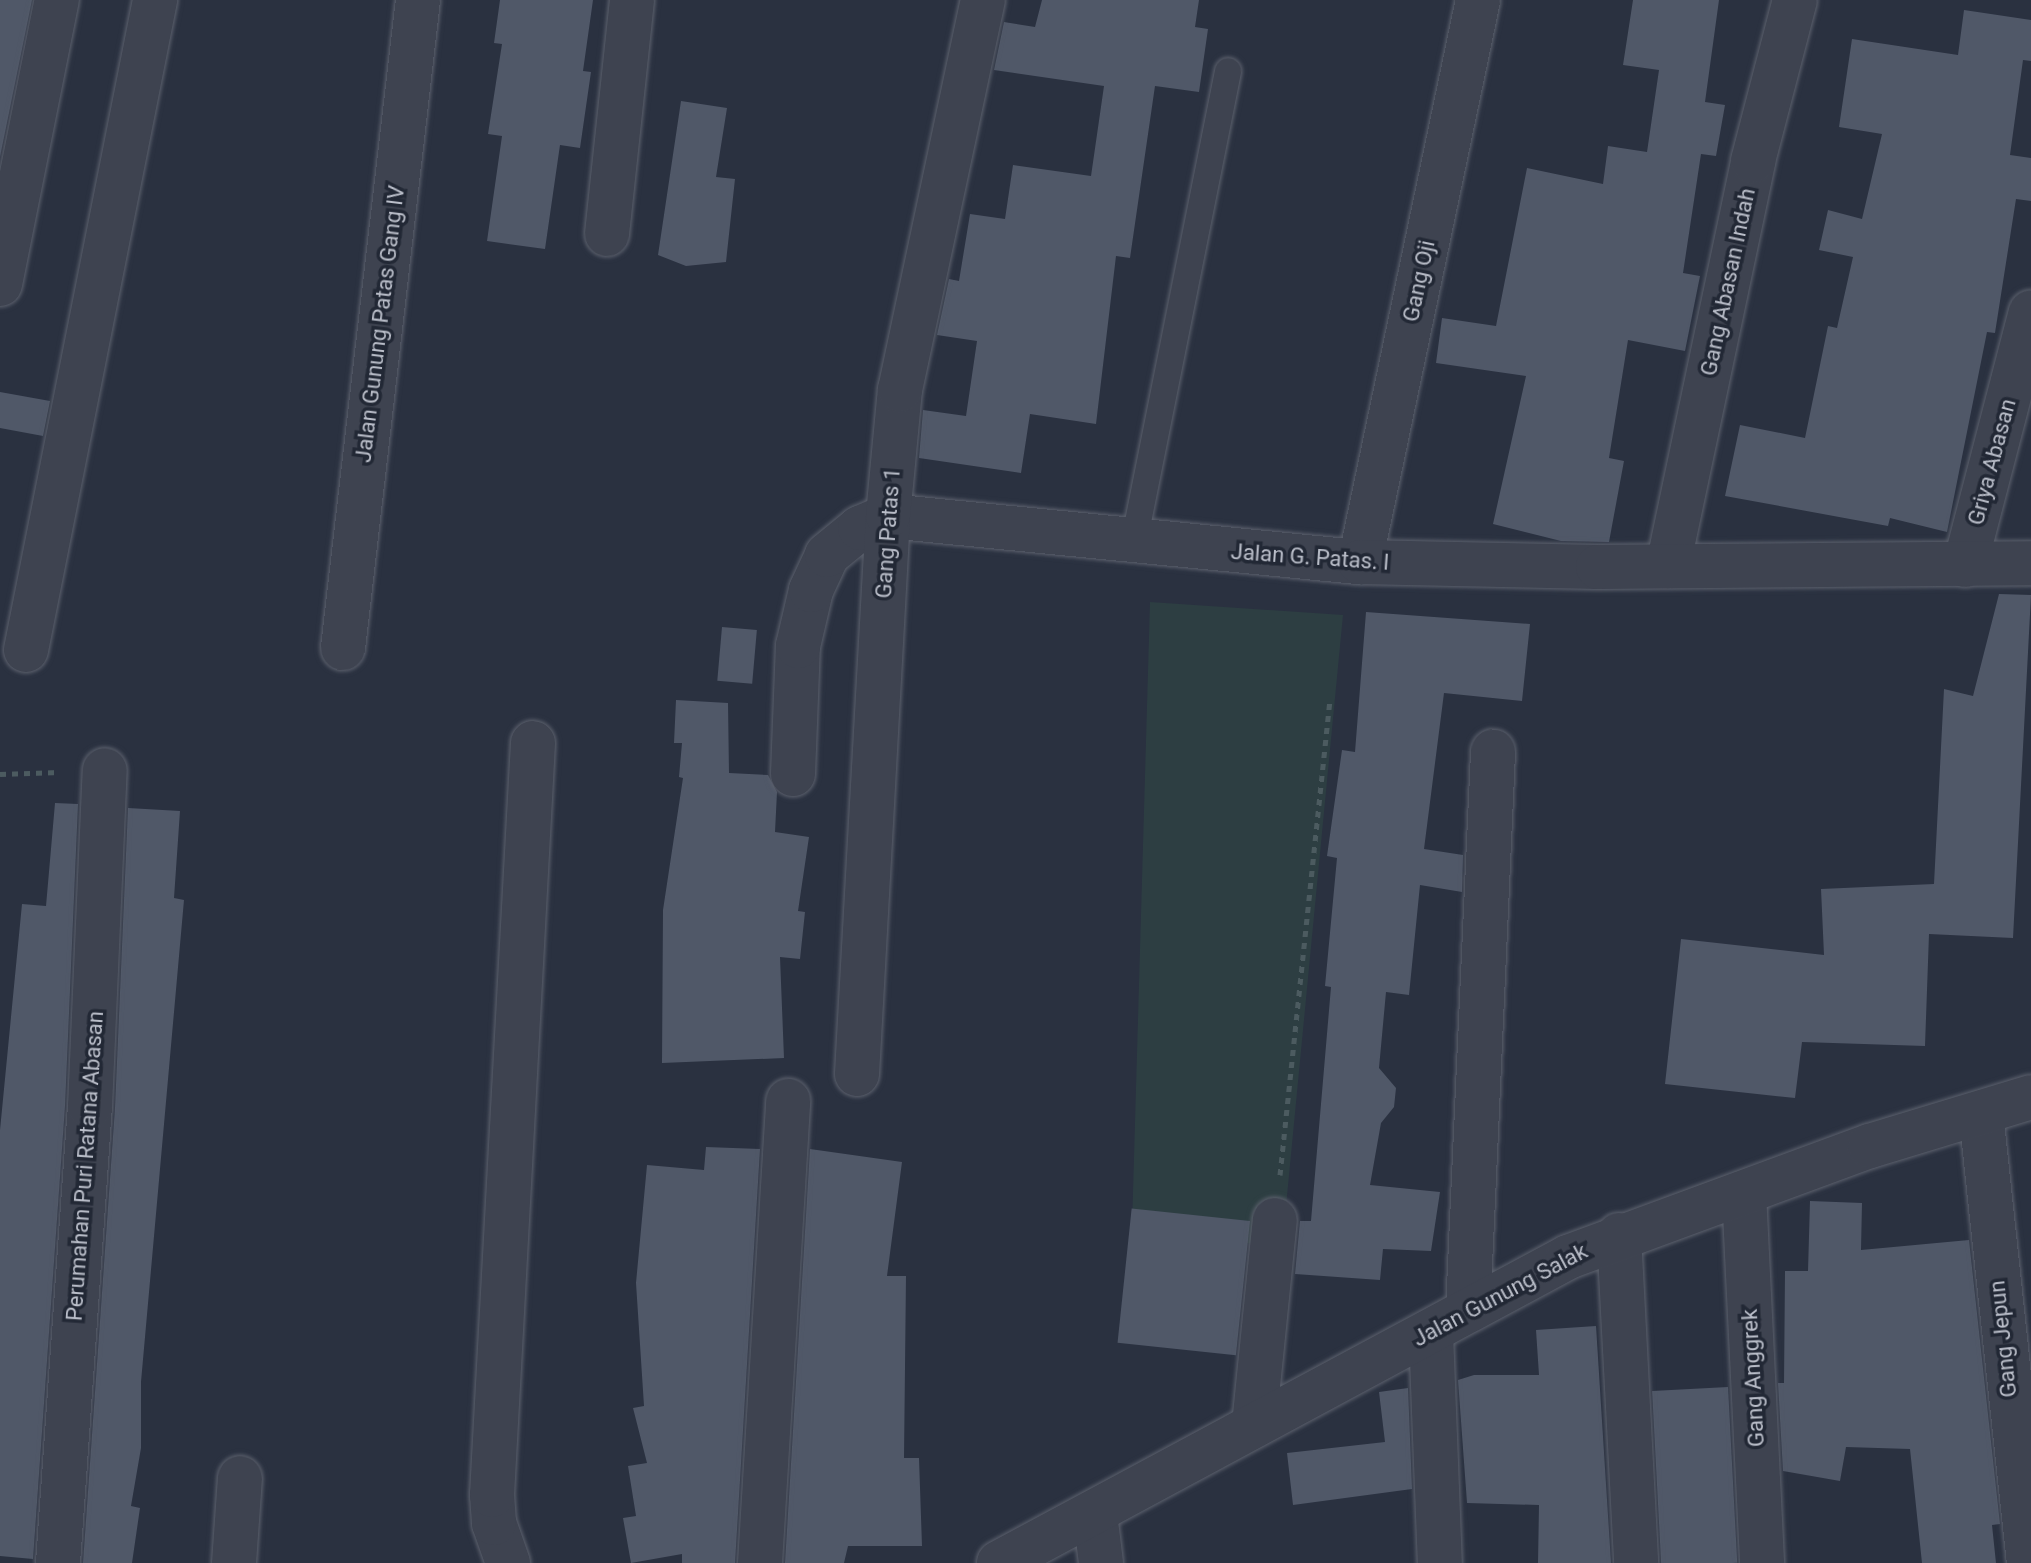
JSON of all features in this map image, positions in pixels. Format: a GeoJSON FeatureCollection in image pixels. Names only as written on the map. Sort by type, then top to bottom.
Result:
{"type":"FeatureCollection","features":[{"type":"Feature","properties":{"kind":"street"},"geometry":{"type":"LineString","coordinates":[[0,284],[57,0]]}},
{"type":"Feature","properties":{"kind":"street"},"geometry":{"type":"LineString","coordinates":[[26,650],[155,0]]}},
{"type":"Feature","properties":{"kind":"street","name":"Jalan Gunung Patas Gang IV"},"geometry":{"type":"LineString","coordinates":[[343,648],[418,0]]}},
{"type":"Feature","properties":{"kind":"street"},"geometry":{"type":"LineString","coordinates":[[607,234],[632,0]]}},
{"type":"Feature","properties":{"kind":"street","name":"Gang Patas 1"},"geometry":{"type":"LineString","coordinates":[[857,1074],[888,516],[900,390],[983,0]]}},
{"type":"Feature","properties":{"kind":"street","name":"Gang Oji"},"geometry":{"type":"LineString","coordinates":[[1360,562],[1478,0]]}},
{"type":"Feature","properties":{"kind":"street","name":"Gang Abasan Indah"},"geometry":{"type":"LineString","coordinates":[[1668,566],[1753,161],[1795,0]]}},
{"type":"Feature","properties":{"kind":"street","name":"Griya Abasan"},"geometry":{"type":"LineString","coordinates":[[1965,565],[2031,312]]}},
{"type":"Feature","properties":{"kind":"street"},"geometry":{"type":"LineString","coordinates":[[793,774],[798,646],[811,590],[827,555],[860,528],[888,516]]}},
{"type":"Feature","properties":{"kind":"street","name":"Jalan G. Patas. I"},"geometry":{"type":"LineString","coordinates":[[888,516],[1360,562],[1668,566],[2031,563]]}},
{"type":"Feature","properties":{"kind":"street"},"geometry":{"type":"LineString","coordinates":[[508,1563],[494,1523],[492,1495],[533,743]]}},
{"type":"Feature","properties":{"kind":"street"},"geometry":{"type":"LineString","coordinates":[[1468,1310],[1493,752]]}},
{"type":"Feature","properties":{"kind":"street","name":"Perumahan Puri Ratana Abasan"},"geometry":{"type":"LineString","coordinates":[[58,1563],[90,1107],[105,770]]}},
{"type":"Feature","properties":{"kind":"street","name":"Jalan Gunung Salak"},"geometry":{"type":"LineString","coordinates":[[999,1563],[1431,1333],[1468,1310],[1619,1235],[1870,1146],[2031,1097]]}},
{"type":"Feature","properties":{"kind":"street"},"geometry":{"type":"LineString","coordinates":[[760,1563],[788,1101]]}},
{"type":"Feature","properties":{"kind":"street","name":"Gang Jepun"},"geometry":{"type":"LineString","coordinates":[[1981,1114],[2029,1563]]}},
{"type":"Feature","properties":{"kind":"street","name":"Gang Anggrek"},"geometry":{"type":"LineString","coordinates":[[1744,1193],[1762,1563]]}},
{"type":"Feature","properties":{"kind":"street"},"geometry":{"type":"LineString","coordinates":[[1254,1425],[1275,1220]]}},
{"type":"Feature","properties":{"kind":"street"},"geometry":{"type":"LineString","coordinates":[[1619,1235],[1636,1563]]}},
{"type":"Feature","properties":{"kind":"street"},"geometry":{"type":"LineString","coordinates":[[1431,1333],[1440,1563]]}},
{"type":"Feature","properties":{"kind":"street"},"geometry":{"type":"LineString","coordinates":[[234,1563],[240,1478]]}},
{"type":"Feature","properties":{"kind":"street"},"geometry":{"type":"LineString","coordinates":[[1095,1514],[1101,1563]]}},
{"type":"Feature","properties":{"kind":"lane"},"geometry":{"type":"LineString","coordinates":[[1134,542],[1228,71]]}},
{"type":"Feature","properties":{"kind":"path"},"geometry":{"type":"LineString","coordinates":[[1275,1220],[1330,699]]}},
{"type":"Feature","properties":{"kind":"path"},"geometry":{"type":"LineString","coordinates":[[0,774],[105,770]]}},
{"type":"Feature","properties":{"kind":"shaded area"},"geometry":{"type":"Polygon","coordinates":[[[1150,602],[1343,615],[1282,1248],[1132,1227],[1150,602]]]}},
{"type":"Feature","properties":{"kind":"building"},"geometry":{"type":"Polygon","coordinates":[[[0,0],[32,0],[0,157],[0,0]]]}},
{"type":"Feature","properties":{"kind":"building"},"geometry":{"type":"Polygon","coordinates":[[[500,0],[593,0],[583,71],[591,72],[580,148],[560,145],[545,249],[487,241],[502,136],[488,134],[502,44],[494,43],[500,0]]]}},
{"type":"Feature","properties":{"kind":"building"},"geometry":{"type":"Polygon","coordinates":[[[1042,0],[1199,0],[1195,27],[1208,29],[1199,92],[1155,86],[1130,258],[1116,256],[1096,424],[1030,414],[1021,473],[919,458],[923,410],[966,416],[977,341],[937,335],[949,279],[959,281],[970,214],[1005,219],[1013,165],[1091,176],[1104,86],[994,70],[1004,22],[1035,27],[1042,0]]]}},
{"type":"Feature","properties":{"kind":"building"},"geometry":{"type":"Polygon","coordinates":[[[1633,0],[1719,0],[1705,102],[1725,105],[1716,156],[1701,154],[1683,273],[1700,276],[1685,351],[1628,340],[1609,458],[1624,461],[1609,542],[1561,541],[1493,524],[1526,376],[1436,363],[1442,318],[1496,326],[1527,168],[1603,184],[1608,146],[1647,152],[1659,70],[1623,65],[1633,0]]]}},
{"type":"Feature","properties":{"kind":"building"},"geometry":{"type":"Polygon","coordinates":[[[1964,10],[2031,20],[2031,61],[2023,60],[2010,155],[2031,158],[2031,201],[2016,199],[1995,333],[1987,332],[1947,532],[1890,518],[1888,526],[1725,496],[1740,425],[1805,438],[1828,326],[1837,328],[1853,257],[1819,250],[1828,210],[1862,219],[1882,134],[1839,127],[1852,39],[1958,55],[1964,10]]]}},
{"type":"Feature","properties":{"kind":"building"},"geometry":{"type":"Polygon","coordinates":[[[681,101],[727,108],[716,177],[735,179],[726,262],[686,266],[658,255],[681,101]]]}},
{"type":"Feature","properties":{"kind":"building"},"geometry":{"type":"Polygon","coordinates":[[[0,392],[50,401],[43,436],[0,428],[0,392]]]}},
{"type":"Feature","properties":{"kind":"building"},"geometry":{"type":"Polygon","coordinates":[[[1999,594],[2031,595],[2013,938],[1929,934],[1925,1046],[1802,1042],[1795,1098],[1665,1084],[1681,939],[1824,955],[1821,889],[1934,884],[1944,689],[1973,696],[1999,594]]]}},
{"type":"Feature","properties":{"kind":"building"},"geometry":{"type":"Polygon","coordinates":[[[1366,612],[1530,624],[1522,701],[1444,693],[1424,849],[1463,855],[1462,892],[1420,885],[1409,995],[1386,992],[1379,1068],[1396,1088],[1394,1107],[1381,1123],[1370,1185],[1440,1192],[1431,1251],[1383,1249],[1380,1280],[1295,1274],[1300,1221],[1311,1221],[1331,987],[1325,986],[1337,858],[1327,856],[1342,750],[1355,752],[1366,612]]]}},
{"type":"Feature","properties":{"kind":"building"},"geometry":{"type":"Polygon","coordinates":[[[722,627],[757,630],[752,684],[717,681],[722,627]]]}},
{"type":"Feature","properties":{"kind":"building"},"geometry":{"type":"Polygon","coordinates":[[[676,700],[728,703],[729,773],[768,775],[777,792],[775,832],[809,837],[798,911],[805,912],[800,959],[780,957],[784,1058],[662,1063],[663,910],[683,778],[679,777],[682,743],[674,743],[676,700]]]}},
{"type":"Feature","properties":{"kind":"building"},"geometry":{"type":"Polygon","coordinates":[[[55,803],[78,804],[65,1106],[33,1559],[0,1556],[0,1130],[22,904],[46,906],[55,803]]]}},
{"type":"Feature","properties":{"kind":"building"},"geometry":{"type":"Polygon","coordinates":[[[128,808],[180,811],[174,898],[184,900],[141,1382],[141,1448],[131,1506],[140,1508],[132,1563],[83,1563],[115,1108],[128,808]]]}},
{"type":"Feature","properties":{"kind":"building"},"geometry":{"type":"Polygon","coordinates":[[[706,1147],[760,1149],[735,1563],[682,1563],[682,1554],[631,1563],[623,1518],[636,1516],[628,1466],[647,1463],[633,1408],[644,1406],[636,1283],[647,1165],[704,1170],[706,1147]]]}},
{"type":"Feature","properties":{"kind":"building"},"geometry":{"type":"Polygon","coordinates":[[[810,1149],[902,1162],[887,1276],[906,1276],[904,1458],[919,1458],[922,1546],[848,1546],[844,1563],[785,1563],[810,1149]]]}},
{"type":"Feature","properties":{"kind":"building"},"geometry":{"type":"Polygon","coordinates":[[[1810,1201],[1862,1203],[1861,1250],[1969,1240],[2000,1524],[1992,1525],[1996,1563],[1922,1563],[1910,1449],[1846,1447],[1840,1481],[1783,1471],[1778,1383],[1784,1383],[1785,1271],[1808,1271],[1810,1201]]]}},
{"type":"Feature","properties":{"kind":"building"},"geometry":{"type":"Polygon","coordinates":[[[1132,1209],[1250,1221],[1236,1355],[1118,1343],[1132,1209]]]}},
{"type":"Feature","properties":{"kind":"building"},"geometry":{"type":"Polygon","coordinates":[[[1596,1326],[1611,1563],[1538,1563],[1539,1505],[1467,1503],[1458,1380],[1474,1375],[1539,1375],[1536,1330],[1596,1326]]]}},
{"type":"Feature","properties":{"kind":"building"},"geometry":{"type":"Polygon","coordinates":[[[1728,1387],[1737,1563],[1661,1563],[1652,1391],[1728,1387]]]}},
{"type":"Feature","properties":{"kind":"building"},"geometry":{"type":"Polygon","coordinates":[[[1408,1388],[1412,1489],[1293,1505],[1287,1453],[1385,1442],[1379,1392],[1408,1388]]]}}]}
